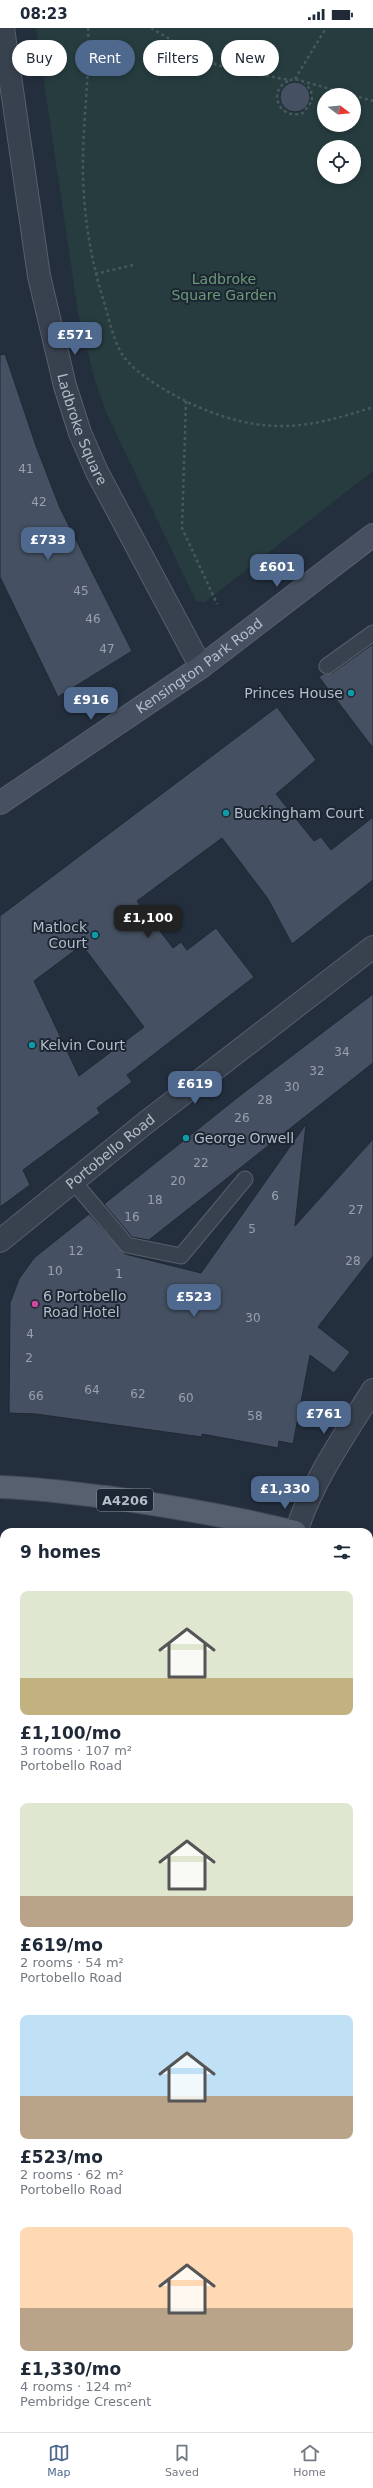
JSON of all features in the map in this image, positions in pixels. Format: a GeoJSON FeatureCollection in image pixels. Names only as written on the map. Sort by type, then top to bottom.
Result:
{"type":"FeatureCollection","features":[{"type":"Feature","properties":{"kind":"main road","name":"Kensington Park Road"},"geometry":{"type":"LineString","coordinates":[[0,803],[201,667],[373,535]]}},
{"type":"Feature","properties":{"kind":"main road","name":"A4206"},"geometry":{"type":"LineString","coordinates":[[0,1487],[34,1488],[142,1502],[247,1526],[263,1528]]}},
{"type":"Feature","properties":{"kind":"street","name":"Ladbroke Square"},"geometry":{"type":"LineString","coordinates":[[3,28],[39,276],[65,386],[80,433],[97,472],[201,667]]}},
{"type":"Feature","properties":{"kind":"street","name":"Portobello Road"},"geometry":{"type":"LineString","coordinates":[[0,1241],[144,1124],[373,947]]}},
{"type":"Feature","properties":{"kind":"street"},"geometry":{"type":"LineString","coordinates":[[298,1528],[308,1500],[338,1445],[373,1390]]}},
{"type":"Feature","properties":{"kind":"lane"},"geometry":{"type":"LineString","coordinates":[[328,666],[373,633]]}},
{"type":"Feature","properties":{"kind":"lane"},"geometry":{"type":"LineString","coordinates":[[73,1181],[127,1245],[181,1256],[245,1179]]}},
{"type":"Feature","properties":{"kind":"path"},"geometry":{"type":"LineString","coordinates":[[88,28],[83,173],[86,223],[95,274],[114,335],[123,355],[138,371],[186,401],[232,419],[262,426],[298,427],[337,419],[373,407]]}},
{"type":"Feature","properties":{"kind":"path"},"geometry":{"type":"LineString","coordinates":[[151,28],[209,62],[230,69],[289,80],[295,79],[354,94],[373,101]]}},
{"type":"Feature","properties":{"kind":"path"},"geometry":{"type":"LineString","coordinates":[[295,79],[326,28]]}},
{"type":"Feature","properties":{"kind":"path"},"geometry":{"type":"LineString","coordinates":[[289,80],[280,88],[277,100],[282,110],[293,115],[303,113],[312,101],[311,90],[301,81]]}},
{"type":"Feature","properties":{"kind":"path"},"geometry":{"type":"LineString","coordinates":[[95,274],[134,265]]}},
{"type":"Feature","properties":{"kind":"path"},"geometry":{"type":"LineString","coordinates":[[186,401],[182,528],[218,604]]}},
{"type":"Feature","properties":{"kind":"green space","name":"Ladbroke Square Garden"},"geometry":{"type":"Polygon","coordinates":[[[36,28],[373,28],[373,471],[205,602],[196,601],[106,412],[94,377],[78,312],[43,76],[67,76],[67,40],[38,40],[36,28]]]}},
{"type":"Feature","properties":{"kind":"building"},"geometry":{"type":"Polygon","coordinates":[[[295,82],[306,86],[310,97],[306,108],[295,112],[284,108],[280,97],[284,86],[295,82]]]}},
{"type":"Feature","properties":{"kind":"building"},"geometry":{"type":"Polygon","coordinates":[[[5,354],[36,446],[60,508],[132,651],[58,697],[0,577],[0,355],[5,354]]]}},
{"type":"Feature","properties":{"kind":"building","name":"Princes House"},"geometry":{"type":"Polygon","coordinates":[[[373,644],[373,748],[319,677],[323,674],[332,673],[373,644]]]}},
{"type":"Feature","properties":{"kind":"building"},"geometry":{"type":"Polygon","coordinates":[[[277,707],[316,760],[276,794],[314,841],[321,837],[331,850],[373,817],[373,880],[292,944],[268,899],[222,838],[137,901],[173,948],[181,942],[187,950],[216,928],[254,977],[127,1075],[132,1082],[97,1108],[100,1113],[23,1170],[30,1185],[0,1207],[0,916],[277,707]],[[82,945],[34,981],[79,1076],[144,1027],[82,945]]]}},
{"type":"Feature","properties":{"kind":"building"},"geometry":{"type":"Polygon","coordinates":[[[373,994],[373,1063],[149,1240],[132,1237],[104,1204],[242,1094],[373,994]]]}},
{"type":"Feature","properties":{"kind":"building"},"geometry":{"type":"Polygon","coordinates":[[[306,1124],[295,1226],[373,1139],[373,1256],[318,1327],[350,1352],[334,1373],[310,1355],[293,1444],[279,1441],[278,1448],[202,1434],[202,1437],[36,1414],[9,1413],[10,1303],[19,1279],[34,1258],[89,1214],[125,1254],[201,1273],[306,1124]]]}},
{"type":"Feature","properties":{"kind":"place","name":"Princes House"},"geometry":{"type":"Point","coordinates":[351,693]}},
{"type":"Feature","properties":{"kind":"place","name":"Buckingham Court"},"geometry":{"type":"Point","coordinates":[226,813]}},
{"type":"Feature","properties":{"kind":"place","name":"Matlock Court"},"geometry":{"type":"Point","coordinates":[95,935]}},
{"type":"Feature","properties":{"kind":"place","name":"Kelvin Court"},"geometry":{"type":"Point","coordinates":[32,1045]}},
{"type":"Feature","properties":{"kind":"place","name":"George Orwell"},"geometry":{"type":"Point","coordinates":[186,1138]}},
{"type":"Feature","properties":{"kind":"place","name":"6 Portobello Road Hotel"},"geometry":{"type":"Point","coordinates":[35,1304]}}]}
